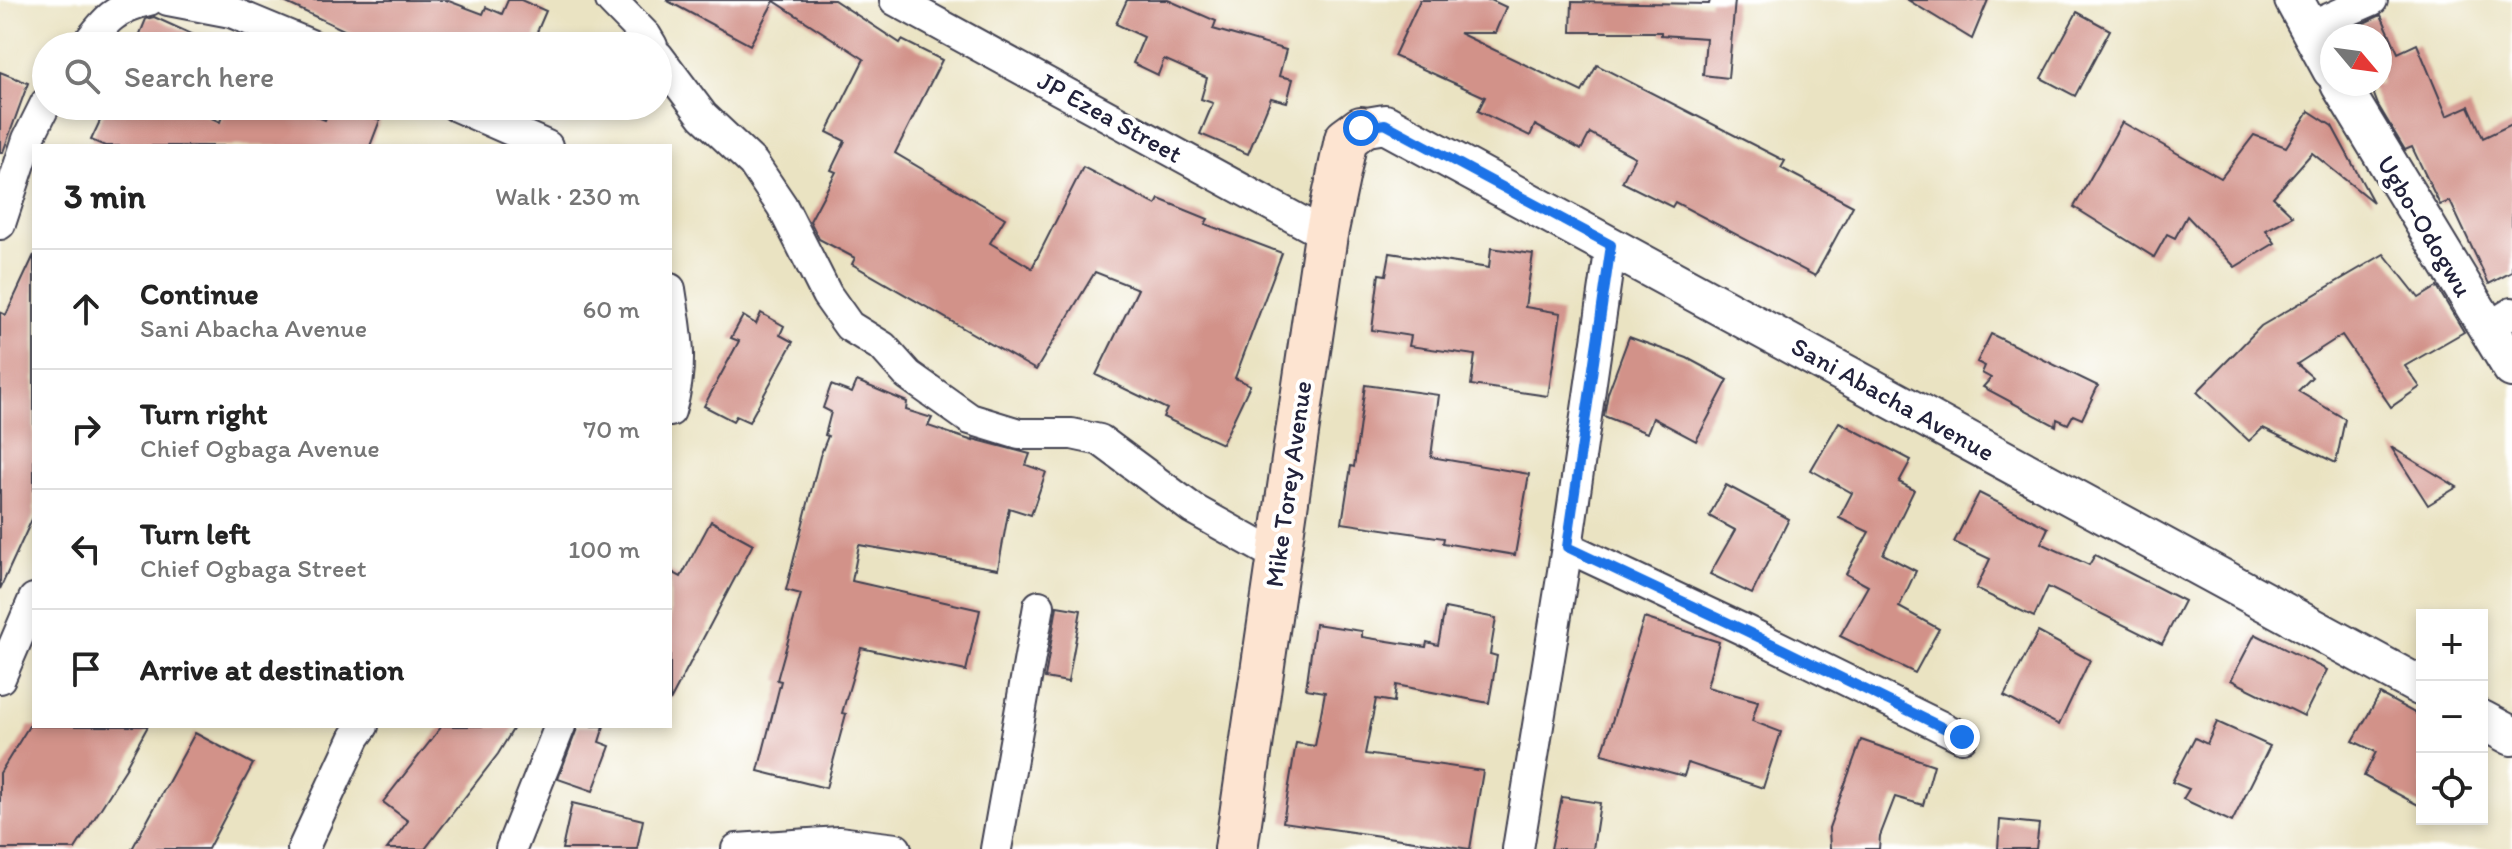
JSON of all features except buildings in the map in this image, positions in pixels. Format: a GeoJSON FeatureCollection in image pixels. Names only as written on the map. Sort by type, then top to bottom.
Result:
{"type":"FeatureCollection","features":[{"type":"Feature","properties":{"kind":"main road","name":"Mike Torey Avenue"},"geometry":{"type":"LineString","coordinates":[[1236,849],[1326,235],[1346,139],[1361,128]]}},
{"type":"Feature","properties":{"kind":"street"},"geometry":{"type":"LineString","coordinates":[[96,32],[108,16],[131,4],[149,0]]}},
{"type":"Feature","properties":{"kind":"street"},"geometry":{"type":"LineString","coordinates":[[168,0],[231,12],[279,32]]}},
{"type":"Feature","properties":{"kind":"street"},"geometry":{"type":"LineString","coordinates":[[611,0],[642,32]]}},
{"type":"Feature","properties":{"kind":"street","name":"JP Ezea Street"},"geometry":{"type":"LineString","coordinates":[[895,0],[1326,235]]}},
{"type":"Feature","properties":{"kind":"street"},"geometry":{"type":"LineString","coordinates":[[2320,48],[2301,14],[2372,0]]}},
{"type":"Feature","properties":{"kind":"street"},"geometry":{"type":"LineString","coordinates":[[672,75],[703,116],[753,163],[782,206],[827,295],[849,326],[883,347],[908,375],[970,419],[1019,434],[1072,434],[1100,440],[1193,509],[1277,556]]}},
{"type":"Feature","properties":{"kind":"street","name":"Ugbo-Odogwu"},"geometry":{"type":"LineString","coordinates":[[2348,96],[2500,321],[2512,368]]}},
{"type":"Feature","properties":{"kind":"street"},"geometry":{"type":"LineString","coordinates":[[0,224],[28,139],[38,120]]}},
{"type":"Feature","properties":{"kind":"street"},"geometry":{"type":"LineString","coordinates":[[488,120],[542,144]]}},
{"type":"Feature","properties":{"kind":"street","name":"Sani Abacha Avenue"},"geometry":{"type":"LineString","coordinates":[[1361,128],[1385,124],[2416,684]]}},
{"type":"Feature","properties":{"kind":"street"},"geometry":{"type":"LineString","coordinates":[[1518,849],[1567,547],[1611,245]]}},
{"type":"Feature","properties":{"kind":"street"},"geometry":{"type":"LineString","coordinates":[[672,302],[680,356],[678,386],[672,405]]}},
{"type":"Feature","properties":{"kind":"street"},"geometry":{"type":"LineString","coordinates":[[1567,547],[1962,737]]}},
{"type":"Feature","properties":{"kind":"street"},"geometry":{"type":"LineString","coordinates":[[996,849],[1039,606]]}},
{"type":"Feature","properties":{"kind":"street"},"geometry":{"type":"LineString","coordinates":[[0,678],[19,612]]}},
{"type":"Feature","properties":{"kind":"street"},"geometry":{"type":"LineString","coordinates":[[2488,723],[2512,736]]}},
{"type":"Feature","properties":{"kind":"street"},"geometry":{"type":"LineString","coordinates":[[303,849],[362,728]]}},
{"type":"Feature","properties":{"kind":"street"},"geometry":{"type":"LineString","coordinates":[[511,849],[559,728]]}},
{"type":"Feature","properties":{"kind":"street"},"geometry":{"type":"LineString","coordinates":[[737,849],[839,842],[896,849]]}},
{"type":"Feature","properties":{"kind":"route"},"geometry":{"type":"LineString","coordinates":[[1361,128],[1385,124],[1611,245],[1567,547],[1962,737]]}}]}
